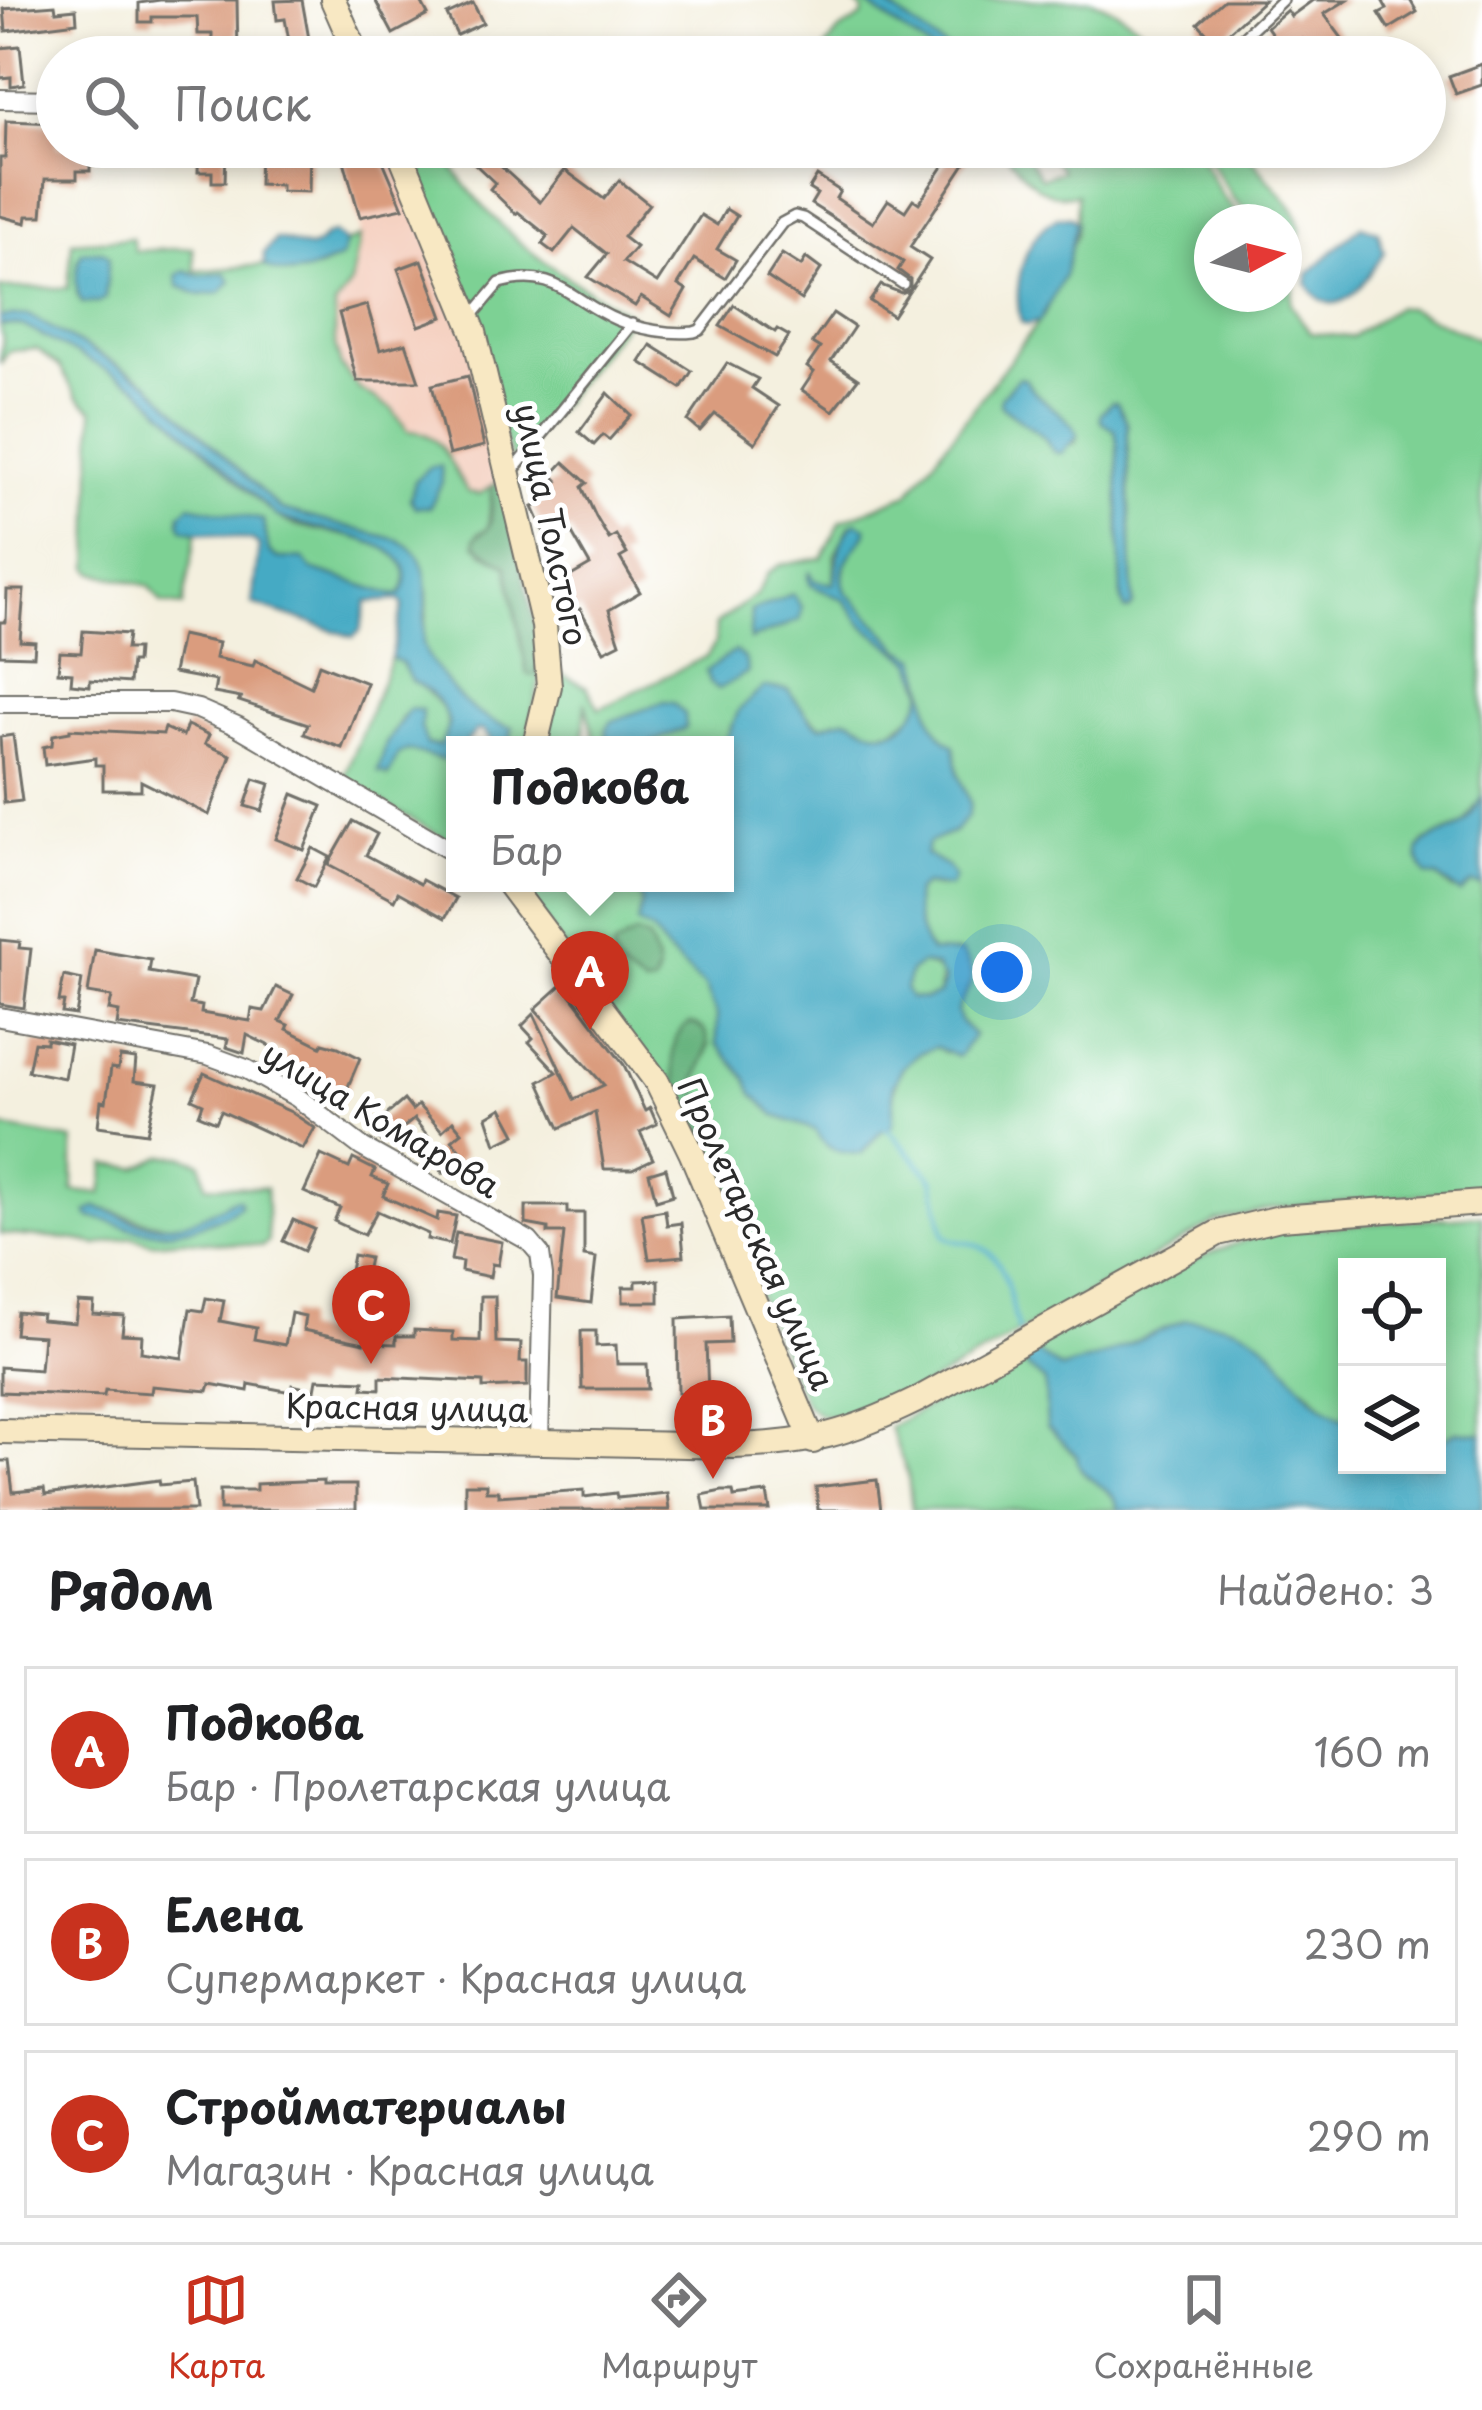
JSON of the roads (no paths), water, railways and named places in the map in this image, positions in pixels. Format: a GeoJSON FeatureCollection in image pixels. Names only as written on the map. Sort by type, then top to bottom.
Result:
{"type":"FeatureCollection","features":[{"type":"Feature","properties":{"kind":"main road"},"geometry":{"type":"LineString","coordinates":[[333,0],[349,36]]}},
{"type":"Feature","properties":{"kind":"main road","name":"улица Толстого"},"geometry":{"type":"LineString","coordinates":[[407,168],[469,319],[484,368],[550,669],[537,736]]}},
{"type":"Feature","properties":{"kind":"main road","name":"Пролетарская улица"},"geometry":{"type":"LineString","coordinates":[[515,892],[657,1082],[813,1441]]}},
{"type":"Feature","properties":{"kind":"main road","name":"Красная улица"},"geometry":{"type":"LineString","coordinates":[[0,1431],[734,1446],[813,1441],[872,1422],[1180,1251],[1249,1224],[1482,1203]]}},
{"type":"Feature","properties":{"kind":"street"},"geometry":{"type":"LineString","coordinates":[[0,99],[36,100]]}},
{"type":"Feature","properties":{"kind":"street"},"geometry":{"type":"LineString","coordinates":[[0,703],[170,703],[211,713],[446,848]]}},
{"type":"Feature","properties":{"kind":"street","name":"улица Комарова"},"geometry":{"type":"LineString","coordinates":[[0,1017],[208,1055],[233,1064],[310,1106],[362,1147],[529,1241],[540,1254],[543,1276],[539,1442]]}},
{"type":"Feature","properties":{"kind":"lane"},"geometry":{"type":"LineString","coordinates":[[1244,36],[1282,0]]}},
{"type":"Feature","properties":{"kind":"lane"},"geometry":{"type":"LineString","coordinates":[[469,319],[500,283],[510,280],[556,284],[632,324],[684,333],[700,330],[782,223],[795,216],[903,284]]}},
{"type":"Feature","properties":{"kind":"lane"},"geometry":{"type":"LineString","coordinates":[[508,476],[632,324]]}},
{"type":"Feature","properties":{"kind":"water"},"geometry":{"type":"Polygon","coordinates":[[[861,0],[880,0],[929,36],[911,36],[861,0]]]}},
{"type":"Feature","properties":{"kind":"water"},"geometry":{"type":"Polygon","coordinates":[[[1058,217],[1071,217],[1076,223],[1064,276],[1040,321],[1027,325],[1021,322],[1018,293],[1023,263],[1036,236],[1058,217]]]}},
{"type":"Feature","properties":{"kind":"water"},"geometry":{"type":"Polygon","coordinates":[[[1361,226],[1378,231],[1384,252],[1350,296],[1329,303],[1307,284],[1308,274],[1361,226]]]}},
{"type":"Feature","properties":{"kind":"water"},"geometry":{"type":"Polygon","coordinates":[[[334,233],[345,243],[341,258],[293,273],[264,265],[264,253],[276,239],[309,248],[334,233]]]}},
{"type":"Feature","properties":{"kind":"water"},"geometry":{"type":"Polygon","coordinates":[[[103,251],[109,257],[105,298],[99,303],[82,303],[77,271],[82,252],[103,251]]]}},
{"type":"Feature","properties":{"kind":"water"},"geometry":{"type":"Polygon","coordinates":[[[185,270],[200,276],[225,273],[231,281],[220,293],[200,295],[178,286],[177,275],[185,270]]]}},
{"type":"Feature","properties":{"kind":"water"},"geometry":{"type":"Polygon","coordinates":[[[28,315],[148,383],[281,510],[398,540],[411,548],[424,571],[423,644],[427,654],[462,700],[512,728],[511,736],[487,736],[482,730],[472,736],[446,736],[446,761],[408,750],[398,754],[389,775],[378,772],[386,744],[409,709],[422,710],[427,745],[441,746],[449,723],[435,698],[411,681],[402,663],[391,658],[403,605],[399,600],[367,602],[360,631],[353,637],[252,604],[259,546],[184,529],[181,513],[190,505],[263,520],[269,552],[278,558],[304,559],[311,569],[393,595],[401,594],[406,574],[399,559],[362,540],[275,515],[137,386],[22,325],[0,325],[0,317],[28,315]]]}},
{"type":"Feature","properties":{"kind":"water"},"geometry":{"type":"Polygon","coordinates":[[[1018,378],[1025,379],[1078,435],[1062,453],[1054,452],[1044,437],[1000,405],[1001,397],[1018,378]]]}},
{"type":"Feature","properties":{"kind":"water"},"geometry":{"type":"Polygon","coordinates":[[[1112,402],[1127,422],[1133,605],[1129,610],[1122,600],[1117,443],[1115,430],[1100,415],[1112,402]]]}},
{"type":"Feature","properties":{"kind":"water"},"geometry":{"type":"Polygon","coordinates":[[[441,466],[442,482],[430,507],[415,507],[410,499],[415,481],[429,467],[441,466]]]}},
{"type":"Feature","properties":{"kind":"water"},"geometry":{"type":"Polygon","coordinates":[[[856,522],[866,527],[844,567],[846,592],[901,649],[917,658],[931,718],[954,745],[970,803],[968,816],[954,832],[928,843],[925,854],[947,867],[954,877],[950,887],[924,885],[916,891],[915,907],[930,952],[961,953],[971,970],[971,983],[957,1011],[974,1035],[958,1057],[936,1047],[918,1053],[902,1068],[893,1085],[893,1125],[861,1154],[834,1150],[815,1130],[776,1116],[753,1094],[747,1079],[717,1044],[717,1015],[706,988],[654,933],[637,923],[639,892],[734,892],[734,736],[728,736],[739,710],[764,687],[788,690],[821,726],[846,718],[874,731],[892,731],[918,707],[924,690],[913,662],[864,626],[844,600],[811,585],[810,572],[815,581],[834,584],[844,536],[856,522]],[[921,964],[910,972],[905,989],[910,998],[926,999],[939,994],[944,981],[935,966],[921,964]]]}},
{"type":"Feature","properties":{"kind":"water"},"geometry":{"type":"Polygon","coordinates":[[[793,594],[802,607],[800,620],[750,640],[751,611],[793,594]]]}},
{"type":"Feature","properties":{"kind":"water"},"geometry":{"type":"Polygon","coordinates":[[[735,651],[745,659],[748,672],[719,689],[710,684],[706,671],[735,651]]]}},
{"type":"Feature","properties":{"kind":"water"},"geometry":{"type":"Polygon","coordinates":[[[664,702],[685,714],[686,728],[667,736],[607,736],[612,721],[664,702]]]}},
{"type":"Feature","properties":{"kind":"water"},"geometry":{"type":"Polygon","coordinates":[[[1482,795],[1482,885],[1472,883],[1460,893],[1438,877],[1427,876],[1418,855],[1424,843],[1465,822],[1482,795]]]}},
{"type":"Feature","properties":{"kind":"water"},"geometry":{"type":"Polygon","coordinates":[[[234,1199],[240,1205],[219,1217],[170,1231],[131,1228],[89,1217],[87,1212],[96,1207],[136,1222],[167,1225],[202,1216],[234,1199]]]}},
{"type":"Feature","properties":{"kind":"water"},"geometry":{"type":"Polygon","coordinates":[[[1185,1320],[1245,1331],[1265,1343],[1307,1392],[1338,1415],[1338,1474],[1446,1474],[1446,1438],[1456,1432],[1482,1434],[1482,1510],[1119,1510],[1110,1493],[1083,1472],[1077,1456],[1047,1427],[1045,1382],[1017,1358],[1031,1349],[1061,1369],[1185,1320]]]}},
{"type":"Feature","properties":{"kind":"waterway"},"geometry":{"type":"LineString","coordinates":[[886,1127],[933,1179],[944,1235],[979,1246],[997,1261],[1018,1331]]}},
{"type":"Feature","properties":{"kind":"place","name":"Подкова"},"geometry":{"type":"Point","coordinates":[590,1030]}},
{"type":"Feature","properties":{"kind":"place","name":"Стройматериалы"},"geometry":{"type":"Point","coordinates":[371,1364]}},
{"type":"Feature","properties":{"kind":"place","name":"Елена"},"geometry":{"type":"Point","coordinates":[713,1479]}}]}
